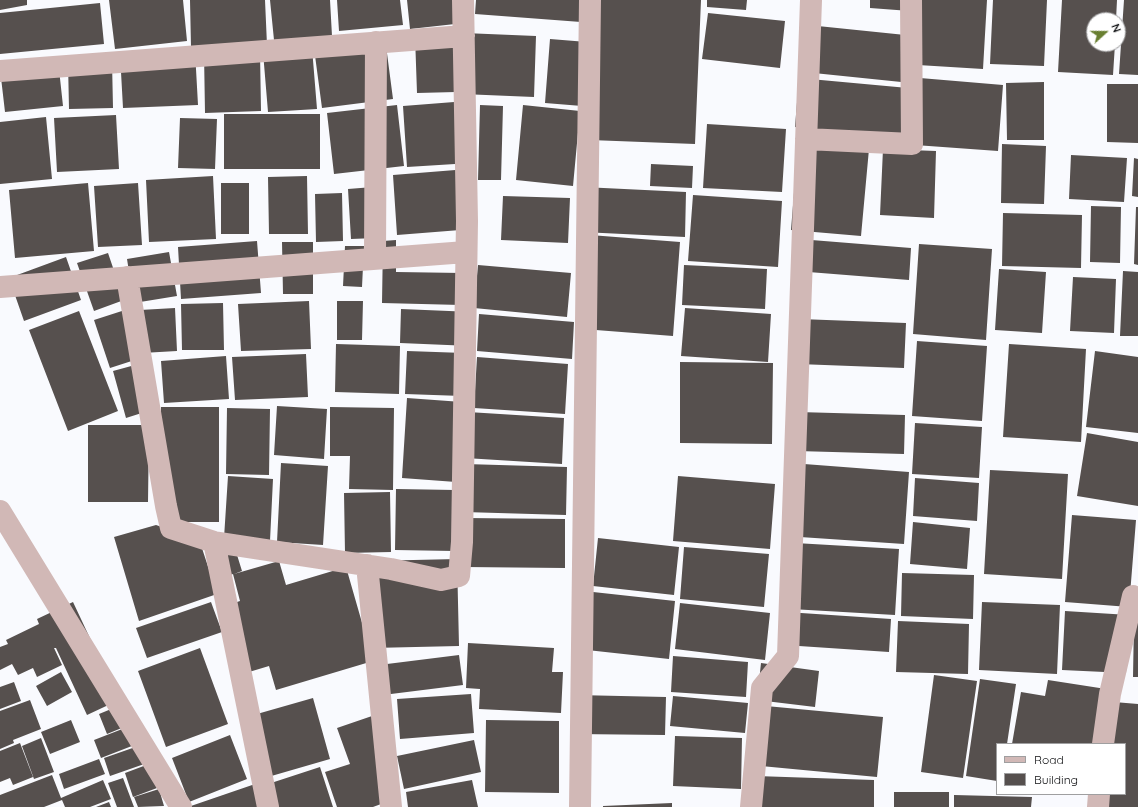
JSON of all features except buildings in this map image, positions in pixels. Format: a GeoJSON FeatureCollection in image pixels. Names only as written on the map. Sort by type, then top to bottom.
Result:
{"type":"FeatureCollection","features":[{"type":"Feature","properties":{"kind":"street"},"geometry":{"type":"LineString","coordinates":[[128,277],[166,506],[172,528],[214,542],[366,564],[441,580],[459,576],[462,542],[466,252],[463,0]]}},
{"type":"Feature","properties":{"kind":"street"},"geometry":{"type":"LineString","coordinates":[[580,807],[590,0]]}},
{"type":"Feature","properties":{"kind":"street"},"geometry":{"type":"LineString","coordinates":[[751,807],[762,688],[788,656],[811,0]]}},
{"type":"Feature","properties":{"kind":"street"},"geometry":{"type":"LineString","coordinates":[[806,139],[912,144],[911,0]]}},
{"type":"Feature","properties":{"kind":"street"},"geometry":{"type":"LineString","coordinates":[[0,71],[464,36]]}},
{"type":"Feature","properties":{"kind":"street"},"geometry":{"type":"LineString","coordinates":[[375,258],[376,42]]}},
{"type":"Feature","properties":{"kind":"street"},"geometry":{"type":"LineString","coordinates":[[0,287],[466,252]]}},
{"type":"Feature","properties":{"kind":"street"},"geometry":{"type":"LineString","coordinates":[[0,511],[6,534],[181,807]]}},
{"type":"Feature","properties":{"kind":"street"},"geometry":{"type":"LineString","coordinates":[[214,542],[268,807]]}},
{"type":"Feature","properties":{"kind":"street"},"geometry":{"type":"LineString","coordinates":[[366,564],[391,807]]}},
{"type":"Feature","properties":{"kind":"street"},"geometry":{"type":"LineString","coordinates":[[1104,743],[1110,694],[1133,596]]}},
{"type":"Feature","properties":{"kind":"street"},"geometry":{"type":"LineString","coordinates":[[1098,807],[1099,795]]}}]}
